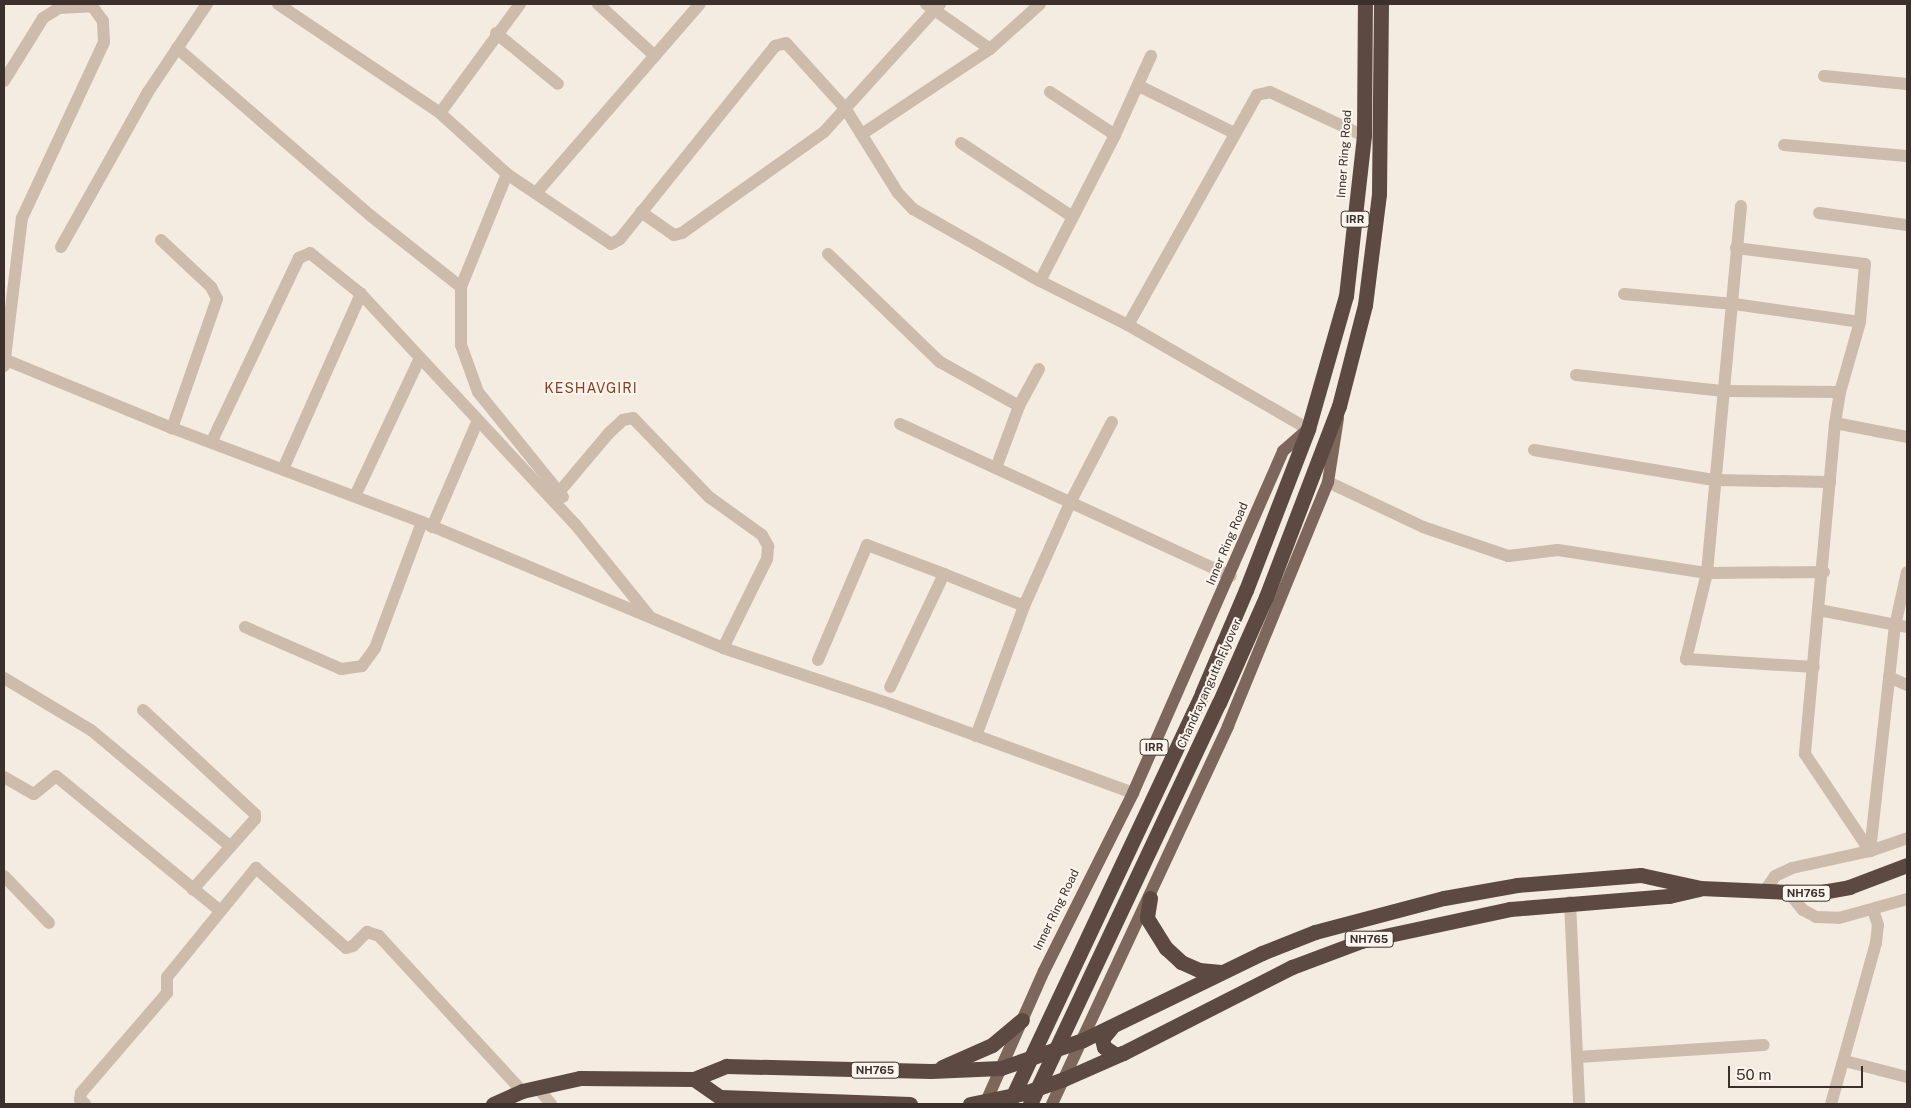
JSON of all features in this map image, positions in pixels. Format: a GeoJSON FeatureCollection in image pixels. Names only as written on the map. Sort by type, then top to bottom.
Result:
{"type":"FeatureCollection","features":[{"type":"Feature","properties":{"kind":"highway","name":"Inner Ring Road"},"geometry":{"type":"LineString","coordinates":[[1308,429],[1346,296],[1364,136],[1365,4]]}},
{"type":"Feature","properties":{"kind":"highway","name":"IRR"},"geometry":{"type":"LineString","coordinates":[[1340,406],[1366,305],[1379,194],[1381,4]]}},
{"type":"Feature","properties":{"kind":"highway","name":"Chandrayangutta Flyover"},"geometry":{"type":"LineString","coordinates":[[1030,1104],[1223,694],[1266,597],[1340,406]]}},
{"type":"Feature","properties":{"kind":"highway","name":"Chandrayangutta Flyover"},"geometry":{"type":"LineString","coordinates":[[1008,1104],[1160,786],[1246,590],[1308,429]]}},
{"type":"Feature","properties":{"kind":"highway","name":"NH765"},"geometry":{"type":"LineString","coordinates":[[493,1104],[522,1091],[580,1078],[694,1079],[726,1066],[931,1072],[1001,1068],[1083,1040],[1111,1028],[1221,972],[1315,932],[1444,898],[1517,885],[1641,875],[1700,888],[1789,893],[1849,887],[1907,865]]}},
{"type":"Feature","properties":{"kind":"highway","name":"NH765"},"geometry":{"type":"LineString","coordinates":[[970,1104],[986,1103],[1064,1079],[1123,1053],[1292,967],[1361,941],[1510,909],[1570,902],[1651,898],[1700,888]]}},
{"type":"Feature","properties":{"kind":"highway"},"geometry":{"type":"LineString","coordinates":[[1150,898],[1147,918],[1166,948],[1181,962],[1199,970],[1221,972]]}},
{"type":"Feature","properties":{"kind":"highway"},"geometry":{"type":"LineString","coordinates":[[931,1072],[992,1045],[1022,1020]]}},
{"type":"Feature","properties":{"kind":"highway"},"geometry":{"type":"LineString","coordinates":[[1111,1028],[1102,1039],[1104,1046],[1116,1055],[1123,1053]]}},
{"type":"Feature","properties":{"kind":"highway"},"geometry":{"type":"LineString","coordinates":[[694,1079],[720,1097],[910,1104]]}},
{"type":"Feature","properties":{"kind":"main road","name":"IRR"},"geometry":{"type":"LineString","coordinates":[[1052,1104],[1150,898],[1228,726],[1328,482],[1340,406]]}},
{"type":"Feature","properties":{"kind":"main road","name":"Inner Ring Road"},"geometry":{"type":"LineString","coordinates":[[1001,1068],[1022,1020],[1133,793],[1231,576],[1283,451],[1308,429]]}},
{"type":"Feature","properties":{"kind":"main road","name":"IRR"},"geometry":{"type":"LineString","coordinates":[[986,1103],[1001,1068]]}},
{"type":"Feature","properties":{"kind":"street"},"geometry":{"type":"LineString","coordinates":[[61,247],[148,92],[207,4]]}},
{"type":"Feature","properties":{"kind":"street"},"geometry":{"type":"LineString","coordinates":[[278,4],[440,113],[507,174],[611,244],[620,238],[779,43],[792,47],[845,108],[898,194],[913,209],[1040,281],[1128,325],[1308,429]]}},
{"type":"Feature","properties":{"kind":"street"},"geometry":{"type":"LineString","coordinates":[[440,113],[496,32],[520,4]]}},
{"type":"Feature","properties":{"kind":"street"},"geometry":{"type":"LineString","coordinates":[[598,4],[655,56]]}},
{"type":"Feature","properties":{"kind":"street"},"geometry":{"type":"LineString","coordinates":[[536,193],[700,4]]}},
{"type":"Feature","properties":{"kind":"street"},"geometry":{"type":"LineString","coordinates":[[862,134],[990,50],[1040,4]]}},
{"type":"Feature","properties":{"kind":"street"},"geometry":{"type":"LineString","coordinates":[[4,82],[43,18],[58,8],[93,5],[103,21],[104,42],[22,218],[5,363],[427,524],[723,648],[1133,793]]}},
{"type":"Feature","properties":{"kind":"street"},"geometry":{"type":"LineString","coordinates":[[641,212],[674,236],[682,233],[824,132],[934,6],[990,50]]}},
{"type":"Feature","properties":{"kind":"street"},"geometry":{"type":"LineString","coordinates":[[496,32],[558,84]]}},
{"type":"Feature","properties":{"kind":"street"},"geometry":{"type":"LineString","coordinates":[[177,48],[371,216],[461,287]]}},
{"type":"Feature","properties":{"kind":"street"},"geometry":{"type":"LineString","coordinates":[[1040,281],[1115,135],[1152,56]]}},
{"type":"Feature","properties":{"kind":"street"},"geometry":{"type":"LineString","coordinates":[[1824,76],[1907,84]]}},
{"type":"Feature","properties":{"kind":"street"},"geometry":{"type":"LineString","coordinates":[[1139,86],[1234,133]]}},
{"type":"Feature","properties":{"kind":"street"},"geometry":{"type":"LineString","coordinates":[[1050,92],[1115,135]]}},
{"type":"Feature","properties":{"kind":"street"},"geometry":{"type":"LineString","coordinates":[[1128,325],[1252,100],[1270,92],[1364,136]]}},
{"type":"Feature","properties":{"kind":"street"},"geometry":{"type":"LineString","coordinates":[[961,143],[1073,217]]}},
{"type":"Feature","properties":{"kind":"street"},"geometry":{"type":"LineString","coordinates":[[1784,145],[1907,156]]}},
{"type":"Feature","properties":{"kind":"street"},"geometry":{"type":"LineString","coordinates":[[507,174],[461,287],[461,345],[478,392],[560,491],[575,524]]}},
{"type":"Feature","properties":{"kind":"street"},"geometry":{"type":"LineString","coordinates":[[1741,206],[1736,248],[1734,304],[1714,480],[1707,573],[1686,659],[1814,667]]}},
{"type":"Feature","properties":{"kind":"street"},"geometry":{"type":"LineString","coordinates":[[1820,213],[1907,225]]}},
{"type":"Feature","properties":{"kind":"street"},"geometry":{"type":"LineString","coordinates":[[161,240],[211,287],[216,299],[172,428]]}},
{"type":"Feature","properties":{"kind":"street"},"geometry":{"type":"LineString","coordinates":[[1736,248],[1865,264],[1860,322],[1840,392],[1835,423],[1824,572],[1805,754],[1870,851]]}},
{"type":"Feature","properties":{"kind":"street"},"geometry":{"type":"LineString","coordinates":[[212,441],[299,258],[310,253],[361,294],[575,524],[651,619]]}},
{"type":"Feature","properties":{"kind":"street"},"geometry":{"type":"LineString","coordinates":[[828,254],[940,362],[1019,406]]}},
{"type":"Feature","properties":{"kind":"street"},"geometry":{"type":"LineString","coordinates":[[283,469],[361,294]]}},
{"type":"Feature","properties":{"kind":"street"},"geometry":{"type":"LineString","coordinates":[[1624,294],[1734,304],[1860,322]]}},
{"type":"Feature","properties":{"kind":"street"},"geometry":{"type":"LineString","coordinates":[[355,496],[420,358]]}},
{"type":"Feature","properties":{"kind":"street"},"geometry":{"type":"LineString","coordinates":[[996,468],[1019,406],[1039,369]]}},
{"type":"Feature","properties":{"kind":"street"},"geometry":{"type":"LineString","coordinates":[[1576,375],[1724,391],[1840,392]]}},
{"type":"Feature","properties":{"kind":"street"},"geometry":{"type":"LineString","coordinates":[[560,491],[609,434],[623,420],[633,418],[709,497],[762,535],[768,546],[767,559],[723,648]]}},
{"type":"Feature","properties":{"kind":"street"},"geometry":{"type":"LineString","coordinates":[[245,627],[341,669],[362,666],[375,648],[427,524],[478,420]]}},
{"type":"Feature","properties":{"kind":"street"},"geometry":{"type":"LineString","coordinates":[[976,736],[1024,606],[1071,501],[1112,422]]}},
{"type":"Feature","properties":{"kind":"street"},"geometry":{"type":"LineString","coordinates":[[1835,423],[1907,437]]}},
{"type":"Feature","properties":{"kind":"street"},"geometry":{"type":"LineString","coordinates":[[900,424],[1231,576]]}},
{"type":"Feature","properties":{"kind":"street"},"geometry":{"type":"LineString","coordinates":[[1534,450],[1714,480],[1830,482]]}},
{"type":"Feature","properties":{"kind":"street"},"geometry":{"type":"LineString","coordinates":[[1328,482],[1423,528],[1508,556],[1558,550],[1707,573],[1824,572]]}},
{"type":"Feature","properties":{"kind":"street"},"geometry":{"type":"LineString","coordinates":[[818,660],[868,545],[1024,606]]}},
{"type":"Feature","properties":{"kind":"street"},"geometry":{"type":"LineString","coordinates":[[1870,851],[1889,678],[1901,626],[1907,572]]}},
{"type":"Feature","properties":{"kind":"street"},"geometry":{"type":"LineString","coordinates":[[890,687],[944,574]]}},
{"type":"Feature","properties":{"kind":"street"},"geometry":{"type":"LineString","coordinates":[[1819,610],[1901,626]]}},
{"type":"Feature","properties":{"kind":"street"},"geometry":{"type":"LineString","coordinates":[[4,678],[91,730],[231,847]]}},
{"type":"Feature","properties":{"kind":"street"},"geometry":{"type":"LineString","coordinates":[[1889,678],[1907,685]]}},
{"type":"Feature","properties":{"kind":"street"},"geometry":{"type":"LineString","coordinates":[[143,710],[255,814],[255,818],[193,889]]}},
{"type":"Feature","properties":{"kind":"street"},"geometry":{"type":"LineString","coordinates":[[4,777],[34,794],[56,776],[219,910]]}},
{"type":"Feature","properties":{"kind":"street"},"geometry":{"type":"LineString","coordinates":[[1764,892],[1775,876],[1792,868],[1870,851],[1907,838]]}},
{"type":"Feature","properties":{"kind":"street"},"geometry":{"type":"LineString","coordinates":[[85,1104],[80,1100],[81,1093],[167,993],[167,977],[219,910],[256,868],[346,948],[353,946],[367,932],[379,936],[522,1091]]}},
{"type":"Feature","properties":{"kind":"street"},"geometry":{"type":"LineString","coordinates":[[4,876],[50,923]]}},
{"type":"Feature","properties":{"kind":"street"},"geometry":{"type":"LineString","coordinates":[[1789,893],[1803,910],[1816,917],[1839,918],[1907,899]]}},
{"type":"Feature","properties":{"kind":"street"},"geometry":{"type":"LineString","coordinates":[[1570,902],[1579,1104]]}},
{"type":"Feature","properties":{"kind":"street"},"geometry":{"type":"LineString","coordinates":[[1831,1104],[1845,1062],[1876,943],[1878,925],[1873,910]]}},
{"type":"Feature","properties":{"kind":"street"},"geometry":{"type":"LineString","coordinates":[[1578,1057],[1764,1045]]}},
{"type":"Feature","properties":{"kind":"street"},"geometry":{"type":"LineString","coordinates":[[1845,1062],[1907,1077]]}},
{"type":"Feature","properties":{"kind":"street"},"geometry":{"type":"LineString","coordinates":[[538,1088],[552,1104]]}},
{"type":"Feature","properties":{"kind":"district","name":"KESHAVGIRI"},"geometry":{"type":"Point","coordinates":[591,388]}}]}
